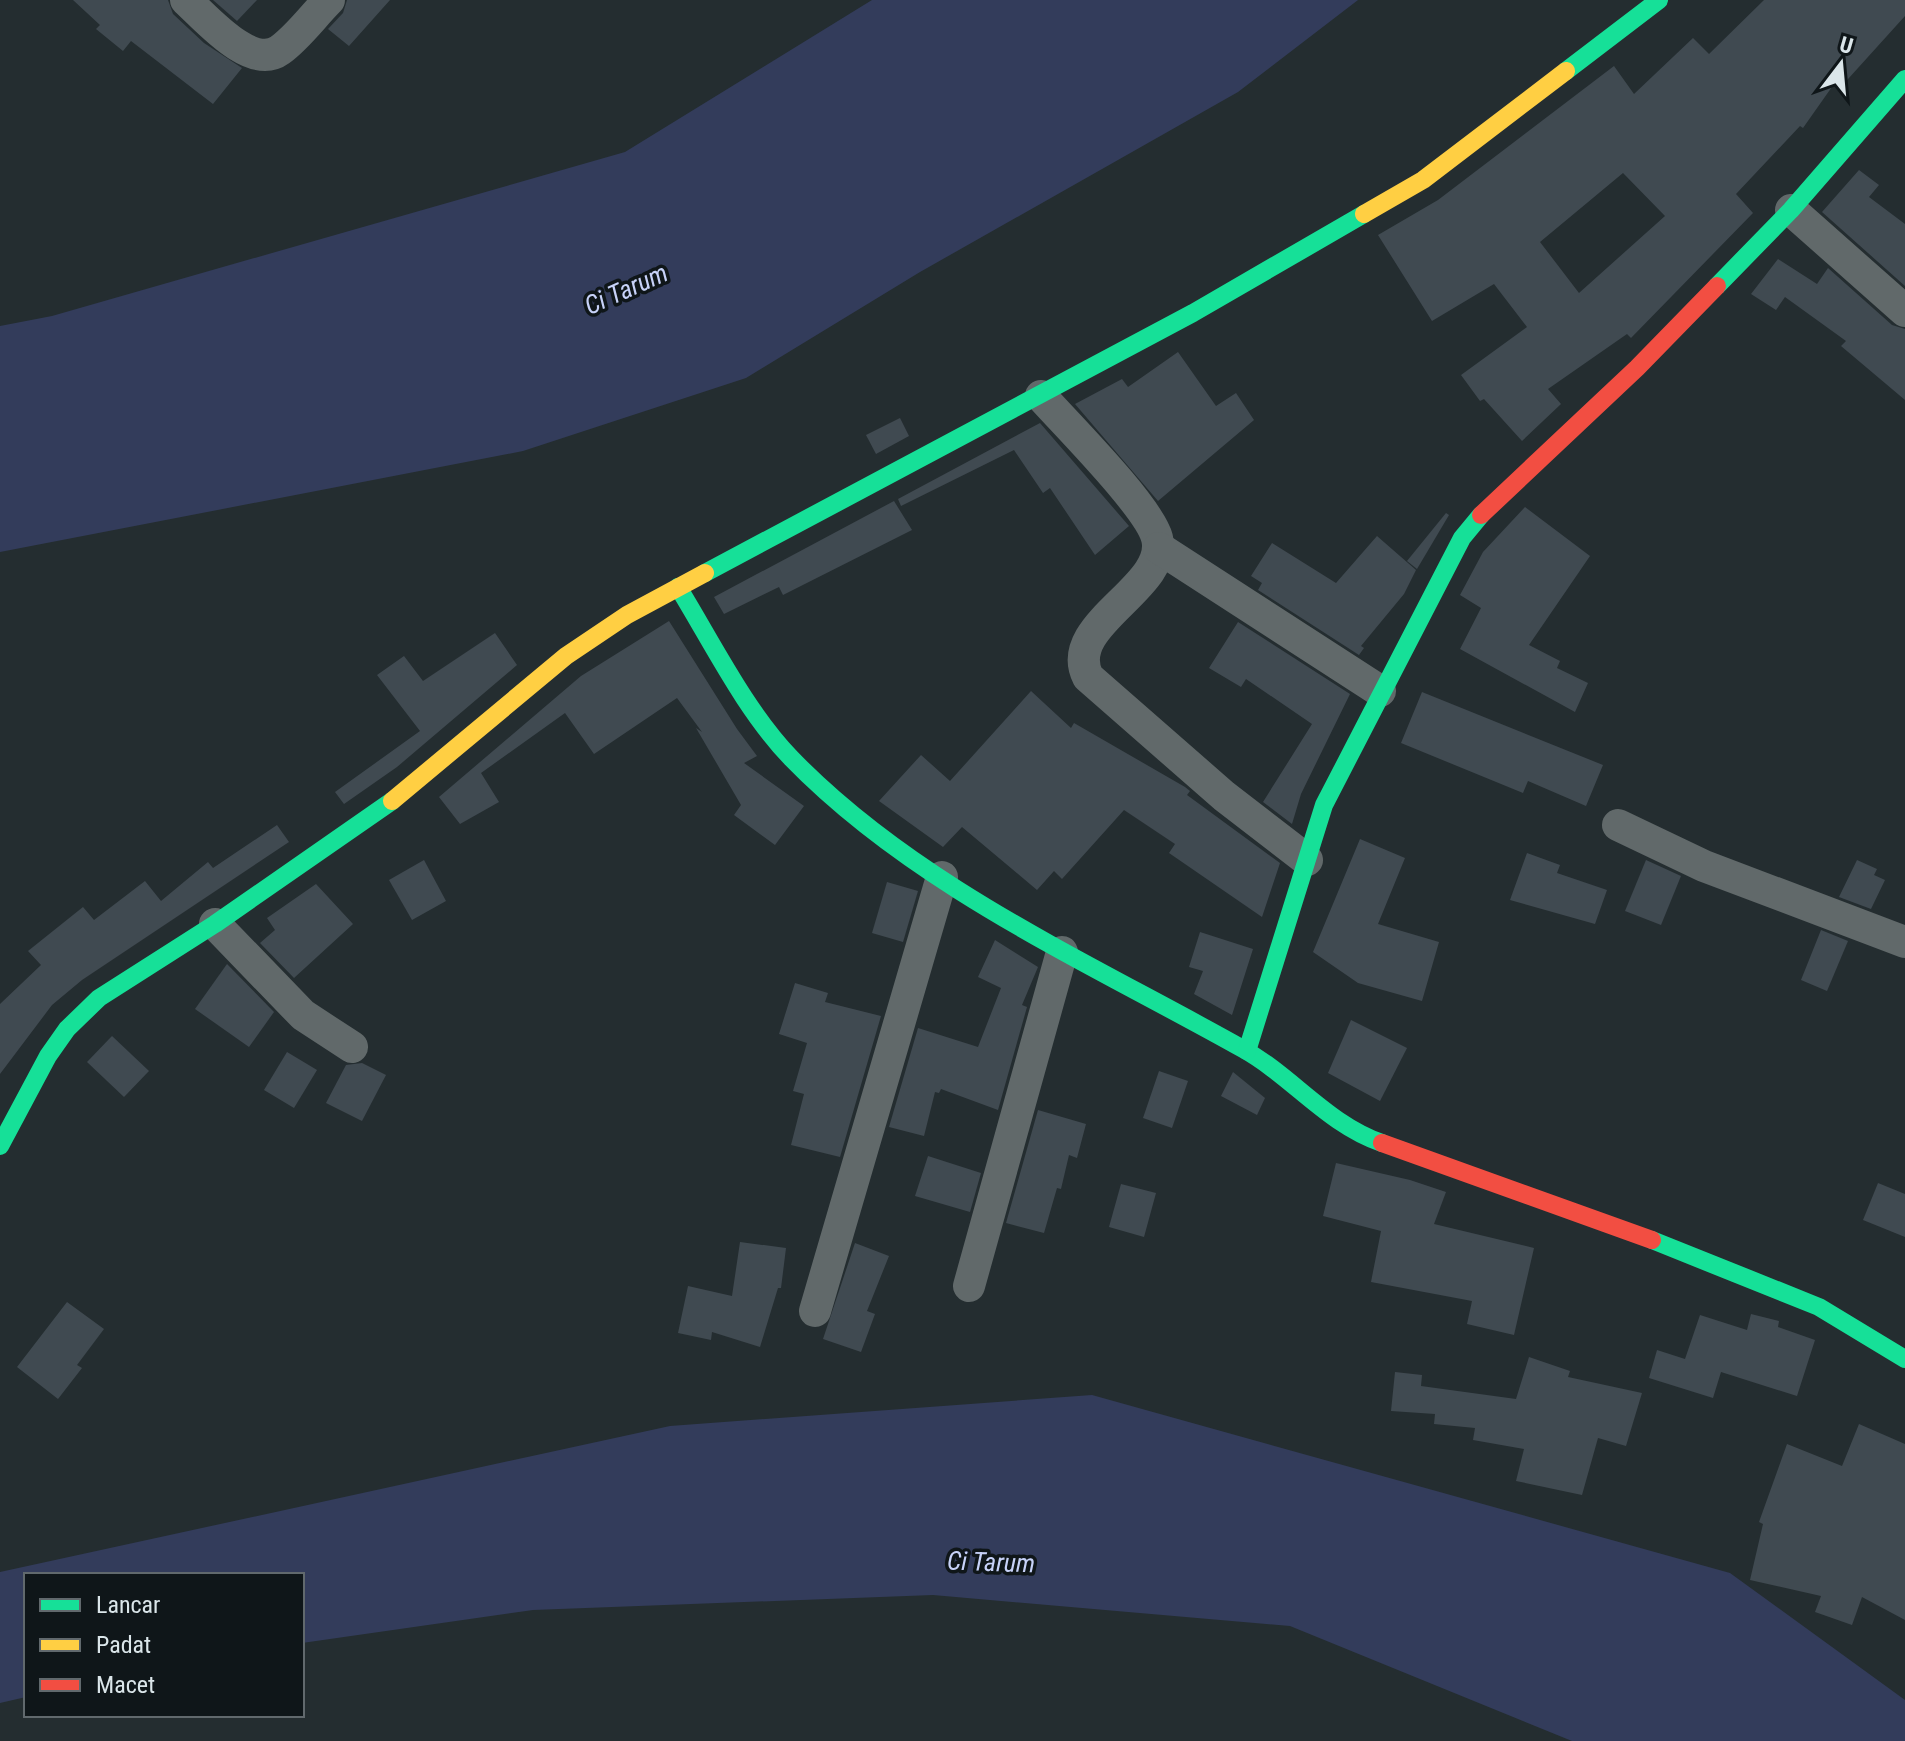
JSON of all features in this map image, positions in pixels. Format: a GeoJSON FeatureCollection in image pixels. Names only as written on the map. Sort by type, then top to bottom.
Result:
{"type":"FeatureCollection","features":[{"type":"Feature","properties":{"kind":"street"},"geometry":{"type":"LineString","coordinates":[[186,0],[245,52],[260,56],[278,52],[329,0]]}},
{"type":"Feature","properties":{"kind":"street"},"geometry":{"type":"LineString","coordinates":[[0,1146],[48,1056],[67,1029],[99,998],[215,924],[412,787],[566,656],[627,615],[1193,313],[1423,180],[1659,0]]}},
{"type":"Feature","properties":{"kind":"street"},"geometry":{"type":"LineString","coordinates":[[1247,1051],[1324,805],[1450,558],[1488,507],[1637,368],[1791,210],[1853,143],[1905,79]]}},
{"type":"Feature","properties":{"kind":"street"},"geometry":{"type":"LineString","coordinates":[[1791,210],[1905,311]]}},
{"type":"Feature","properties":{"kind":"street"},"geometry":{"type":"LineString","coordinates":[[1041,396],[1143,512],[1157,536],[1159,548],[1147,573],[1087,642],[1082,666],[1088,677],[1213,786],[1307,860]]}},
{"type":"Feature","properties":{"kind":"street"},"geometry":{"type":"LineString","coordinates":[[1159,548],[1380,691]]}},
{"type":"Feature","properties":{"kind":"street"},"geometry":{"type":"LineString","coordinates":[[678,587],[758,716],[791,758],[871,827],[942,877],[1062,952],[1247,1051],[1335,1121],[1367,1138],[1604,1221],[1819,1307],[1905,1359]]}},
{"type":"Feature","properties":{"kind":"street"},"geometry":{"type":"LineString","coordinates":[[1618,825],[1704,866],[1905,942]]}},
{"type":"Feature","properties":{"kind":"street"},"geometry":{"type":"LineString","coordinates":[[815,1311],[942,877]]}},
{"type":"Feature","properties":{"kind":"street"},"geometry":{"type":"LineString","coordinates":[[215,924],[303,1015],[352,1047]]}},
{"type":"Feature","properties":{"kind":"street"},"geometry":{"type":"LineString","coordinates":[[969,1286],[1062,952]]}},
{"type":"Feature","properties":{"kind":"water","name":"Ci Tarum"},"geometry":{"type":"Polygon","coordinates":[[[872,0],[1358,0],[1238,92],[920,272],[746,378],[523,451],[0,552],[0,326],[52,316],[625,152],[872,0]]]}},
{"type":"Feature","properties":{"kind":"water","name":"Ci Tarum"},"geometry":{"type":"Polygon","coordinates":[[[1092,1395],[1730,1573],[1905,1700],[1905,1741],[1572,1741],[1290,1626],[933,1595],[533,1610],[304,1643],[304,1573],[24,1573],[24,1697],[0,1703],[0,1572],[670,1426],[1092,1395]]]}},
{"type":"Feature","properties":{"kind":"building"},"geometry":{"type":"Polygon","coordinates":[[[73,0],[168,0],[173,14],[204,43],[242,68],[213,104],[131,41],[123,51],[96,29],[100,25],[73,0]]]}},
{"type":"Feature","properties":{"kind":"building"},"geometry":{"type":"Polygon","coordinates":[[[213,0],[257,0],[237,21],[213,0]]]}},
{"type":"Feature","properties":{"kind":"building"},"geometry":{"type":"Polygon","coordinates":[[[347,0],[390,0],[349,46],[328,29],[343,13],[347,0]]]}},
{"type":"Feature","properties":{"kind":"building"},"geometry":{"type":"Polygon","coordinates":[[[1764,0],[1905,0],[1905,16],[1839,89],[1834,84],[1803,128],[1800,126],[1736,194],[1753,213],[1631,338],[1627,334],[1548,389],[1561,404],[1522,441],[1484,399],[1480,401],[1461,375],[1527,327],[1494,284],[1432,321],[1378,235],[1438,200],[1614,66],[1634,94],[1693,38],[1709,54],[1764,0]],[[1623,173],[1540,242],[1579,293],[1665,216],[1623,173]]]}},
{"type":"Feature","properties":{"kind":"building"},"geometry":{"type":"Polygon","coordinates":[[[1859,170],[1879,185],[1869,197],[1905,224],[1905,286],[1822,212],[1859,170]]]}},
{"type":"Feature","properties":{"kind":"building"},"geometry":{"type":"Polygon","coordinates":[[[1778,259],[1817,284],[1828,268],[1892,325],[1905,329],[1905,400],[1841,346],[1846,341],[1785,297],[1776,310],[1751,294],[1778,259]]]}},
{"type":"Feature","properties":{"kind":"building"},"geometry":{"type":"Polygon","coordinates":[[[1178,352],[1216,406],[1236,393],[1254,420],[1158,501],[1075,404],[1122,379],[1128,387],[1178,352]]]}},
{"type":"Feature","properties":{"kind":"building"},"geometry":{"type":"Polygon","coordinates":[[[900,418],[909,436],[876,454],[866,435],[900,418]]]}},
{"type":"Feature","properties":{"kind":"building"},"geometry":{"type":"Polygon","coordinates":[[[1040,423],[1129,526],[1095,555],[1050,488],[1043,493],[1014,450],[901,506],[898,499],[1040,423]]]}},
{"type":"Feature","properties":{"kind":"building"},"geometry":{"type":"Polygon","coordinates":[[[894,501],[912,530],[783,595],[779,587],[724,614],[714,597],[894,501]]]}},
{"type":"Feature","properties":{"kind":"building"},"geometry":{"type":"Polygon","coordinates":[[[1525,507],[1590,556],[1529,645],[1560,661],[1557,668],[1588,683],[1575,712],[1460,649],[1481,608],[1460,595],[1483,552],[1525,507]]]}},
{"type":"Feature","properties":{"kind":"building"},"geometry":{"type":"Polygon","coordinates":[[[1446,513],[1449,515],[1417,569],[1407,561],[1446,513]]]}},
{"type":"Feature","properties":{"kind":"building"},"geometry":{"type":"Polygon","coordinates":[[[1377,536],[1416,570],[1404,594],[1361,646],[1364,648],[1359,655],[1258,590],[1262,583],[1251,576],[1272,543],[1336,583],[1377,536]]]}},
{"type":"Feature","properties":{"kind":"building"},"geometry":{"type":"Polygon","coordinates":[[[669,621],[757,756],[744,763],[804,806],[775,845],[734,815],[741,805],[696,728],[702,732],[677,698],[594,754],[565,713],[481,773],[499,802],[460,824],[439,797],[581,676],[669,621]]]}},
{"type":"Feature","properties":{"kind":"building"},"geometry":{"type":"Polygon","coordinates":[[[1238,622],[1350,694],[1301,794],[1292,824],[1263,802],[1312,724],[1246,679],[1241,687],[1209,668],[1238,622]]]}},
{"type":"Feature","properties":{"kind":"building"},"geometry":{"type":"Polygon","coordinates":[[[495,633],[517,665],[397,767],[344,804],[335,792],[420,731],[377,675],[404,656],[423,681],[495,633]]]}},
{"type":"Feature","properties":{"kind":"building"},"geometry":{"type":"Polygon","coordinates":[[[1031,691],[1071,728],[1074,723],[1185,787],[1190,791],[1187,795],[1280,863],[1262,917],[1169,853],[1175,844],[1124,810],[1062,879],[1054,871],[1037,890],[962,827],[943,847],[879,801],[921,755],[950,781],[1031,691]]]}},
{"type":"Feature","properties":{"kind":"building"},"geometry":{"type":"Polygon","coordinates":[[[1422,692],[1603,765],[1586,806],[1528,781],[1523,793],[1401,743],[1422,692]]]}},
{"type":"Feature","properties":{"kind":"building"},"geometry":{"type":"Polygon","coordinates":[[[277,825],[289,842],[82,980],[52,1005],[0,1074],[0,1004],[41,965],[28,951],[83,907],[94,920],[145,881],[161,901],[208,862],[213,868],[277,825]]]}},
{"type":"Feature","properties":{"kind":"building"},"geometry":{"type":"Polygon","coordinates":[[[1360,839],[1405,858],[1378,924],[1439,942],[1422,1001],[1358,983],[1313,952],[1360,839]]]}},
{"type":"Feature","properties":{"kind":"building"},"geometry":{"type":"Polygon","coordinates":[[[1527,853],[1560,865],[1557,873],[1607,890],[1595,924],[1510,900],[1527,853]]]}},
{"type":"Feature","properties":{"kind":"building"},"geometry":{"type":"Polygon","coordinates":[[[424,860],[446,901],[412,920],[389,880],[424,860]]]}},
{"type":"Feature","properties":{"kind":"building"},"geometry":{"type":"Polygon","coordinates":[[[1646,860],[1681,876],[1661,925],[1625,911],[1646,860]]]}},
{"type":"Feature","properties":{"kind":"building"},"geometry":{"type":"Polygon","coordinates":[[[1857,860],[1877,869],[1874,875],[1885,880],[1871,909],[1839,897],[1857,860]]]}},
{"type":"Feature","properties":{"kind":"building"},"geometry":{"type":"Polygon","coordinates":[[[887,882],[918,891],[903,942],[872,933],[887,882]]]}},
{"type":"Feature","properties":{"kind":"building"},"geometry":{"type":"Polygon","coordinates":[[[316,884],[353,924],[294,978],[260,943],[275,930],[267,918],[316,884]]]}},
{"type":"Feature","properties":{"kind":"building"},"geometry":{"type":"Polygon","coordinates":[[[1821,930],[1848,941],[1827,991],[1801,980],[1821,930]]]}},
{"type":"Feature","properties":{"kind":"building"},"geometry":{"type":"Polygon","coordinates":[[[1200,932],[1253,949],[1232,1015],[1194,994],[1203,971],[1189,967],[1200,932]]]}},
{"type":"Feature","properties":{"kind":"building"},"geometry":{"type":"Polygon","coordinates":[[[995,940],[1038,967],[1022,1005],[1027,1007],[998,1110],[941,1089],[939,1093],[935,1092],[924,1136],[889,1127],[918,1028],[978,1047],[1001,988],[978,977],[995,940]]]}},
{"type":"Feature","properties":{"kind":"building"},"geometry":{"type":"Polygon","coordinates":[[[227,964],[274,1012],[249,1047],[195,1009],[227,964]]]}},
{"type":"Feature","properties":{"kind":"building"},"geometry":{"type":"Polygon","coordinates":[[[795,983],[828,993],[825,1002],[881,1016],[840,1157],[791,1145],[804,1094],[793,1091],[807,1043],[779,1034],[795,983]]]}},
{"type":"Feature","properties":{"kind":"building"},"geometry":{"type":"Polygon","coordinates":[[[1351,1020],[1407,1048],[1380,1101],[1328,1073],[1351,1020]]]}},
{"type":"Feature","properties":{"kind":"building"},"geometry":{"type":"Polygon","coordinates":[[[112,1036],[149,1071],[124,1097],[87,1062],[112,1036]]]}},
{"type":"Feature","properties":{"kind":"building"},"geometry":{"type":"Polygon","coordinates":[[[287,1052],[317,1070],[294,1108],[264,1090],[287,1052]]]}},
{"type":"Feature","properties":{"kind":"building"},"geometry":{"type":"Polygon","coordinates":[[[362,1063],[386,1075],[362,1121],[326,1103],[346,1065],[362,1063]]]}},
{"type":"Feature","properties":{"kind":"building"},"geometry":{"type":"Polygon","coordinates":[[[1159,1071],[1188,1081],[1172,1128],[1143,1118],[1159,1071]]]}},
{"type":"Feature","properties":{"kind":"building"},"geometry":{"type":"Polygon","coordinates":[[[1233,1072],[1265,1098],[1257,1115],[1221,1096],[1233,1072]]]}},
{"type":"Feature","properties":{"kind":"building"},"geometry":{"type":"Polygon","coordinates":[[[1038,1110],[1086,1124],[1077,1158],[1069,1155],[1061,1189],[1057,1188],[1044,1233],[1006,1223],[1038,1110]]]}},
{"type":"Feature","properties":{"kind":"building"},"geometry":{"type":"Polygon","coordinates":[[[928,1156],[981,1173],[970,1212],[915,1196],[928,1156]]]}},
{"type":"Feature","properties":{"kind":"building"},"geometry":{"type":"Polygon","coordinates":[[[1336,1163],[1410,1180],[1446,1192],[1434,1224],[1534,1248],[1514,1335],[1467,1324],[1472,1301],[1371,1282],[1381,1231],[1323,1216],[1336,1163]]]}},
{"type":"Feature","properties":{"kind":"building"},"geometry":{"type":"Polygon","coordinates":[[[1878,1183],[1905,1194],[1905,1237],[1863,1220],[1878,1183]]]}},
{"type":"Feature","properties":{"kind":"building"},"geometry":{"type":"Polygon","coordinates":[[[1121,1184],[1156,1193],[1144,1237],[1109,1227],[1121,1184]]]}},
{"type":"Feature","properties":{"kind":"building"},"geometry":{"type":"Polygon","coordinates":[[[740,1242],[786,1248],[781,1288],[778,1288],[760,1347],[712,1332],[711,1340],[678,1333],[688,1286],[732,1296],[740,1242]]]}},
{"type":"Feature","properties":{"kind":"building"},"geometry":{"type":"Polygon","coordinates":[[[855,1243],[889,1256],[867,1311],[875,1314],[861,1352],[823,1339],[855,1243]]]}},
{"type":"Feature","properties":{"kind":"building"},"geometry":{"type":"Polygon","coordinates":[[[67,1302],[104,1329],[77,1365],[82,1368],[58,1399],[17,1367],[67,1302]]]}},
{"type":"Feature","properties":{"kind":"building"},"geometry":{"type":"Polygon","coordinates":[[[1751,1314],[1779,1321],[1778,1327],[1815,1340],[1797,1396],[1721,1372],[1713,1398],[1649,1378],[1657,1350],[1685,1359],[1700,1315],[1747,1330],[1751,1314]]]}},
{"type":"Feature","properties":{"kind":"building"},"geometry":{"type":"Polygon","coordinates":[[[1529,1357],[1570,1371],[1568,1377],[1642,1393],[1626,1446],[1598,1438],[1582,1495],[1516,1481],[1524,1449],[1473,1440],[1475,1428],[1434,1424],[1435,1414],[1391,1411],[1395,1372],[1422,1375],[1421,1386],[1516,1399],[1529,1357]]]}},
{"type":"Feature","properties":{"kind":"building"},"geometry":{"type":"Polygon","coordinates":[[[1859,1424],[1905,1444],[1905,1620],[1862,1597],[1852,1625],[1815,1612],[1821,1596],[1750,1580],[1763,1524],[1759,1522],[1787,1444],[1842,1466],[1859,1424]]]}},
{"type":"Feature","properties":{"kind":"traffic: fast"},"geometry":{"type":"LineString","coordinates":[[1566,71],[1659,0]]}},
{"type":"Feature","properties":{"kind":"traffic: fast"},"geometry":{"type":"LineString","coordinates":[[1717,286],[1791,210],[1905,79]]}},
{"type":"Feature","properties":{"kind":"traffic: fast"},"geometry":{"type":"LineString","coordinates":[[705,573],[1193,313],[1364,214]]}},
{"type":"Feature","properties":{"kind":"traffic: fast"},"geometry":{"type":"LineString","coordinates":[[1247,1051],[1324,805],[1462,538],[1481,515]]}},
{"type":"Feature","properties":{"kind":"traffic: fast"},"geometry":{"type":"LineString","coordinates":[[678,587],[759,719],[791,758],[840,804],[948,884],[1065,953],[1243,1049],[1344,1124],[1382,1143]]}},
{"type":"Feature","properties":{"kind":"traffic: fast"},"geometry":{"type":"LineString","coordinates":[[0,1146],[48,1056],[67,1029],[99,998],[215,924],[392,801]]}},
{"type":"Feature","properties":{"kind":"traffic: fast"},"geometry":{"type":"LineString","coordinates":[[1652,1240],[1819,1307],[1905,1359]]}},
{"type":"Feature","properties":{"kind":"traffic: slow"},"geometry":{"type":"LineString","coordinates":[[1364,214],[1423,180],[1566,71]]}},
{"type":"Feature","properties":{"kind":"traffic: slow"},"geometry":{"type":"LineString","coordinates":[[392,801],[566,656],[627,615],[705,573]]}},
{"type":"Feature","properties":{"kind":"traffic: jam"},"geometry":{"type":"LineString","coordinates":[[1481,515],[1637,368],[1717,286]]}},
{"type":"Feature","properties":{"kind":"traffic: jam"},"geometry":{"type":"LineString","coordinates":[[1382,1143],[1652,1240]]}}]}
